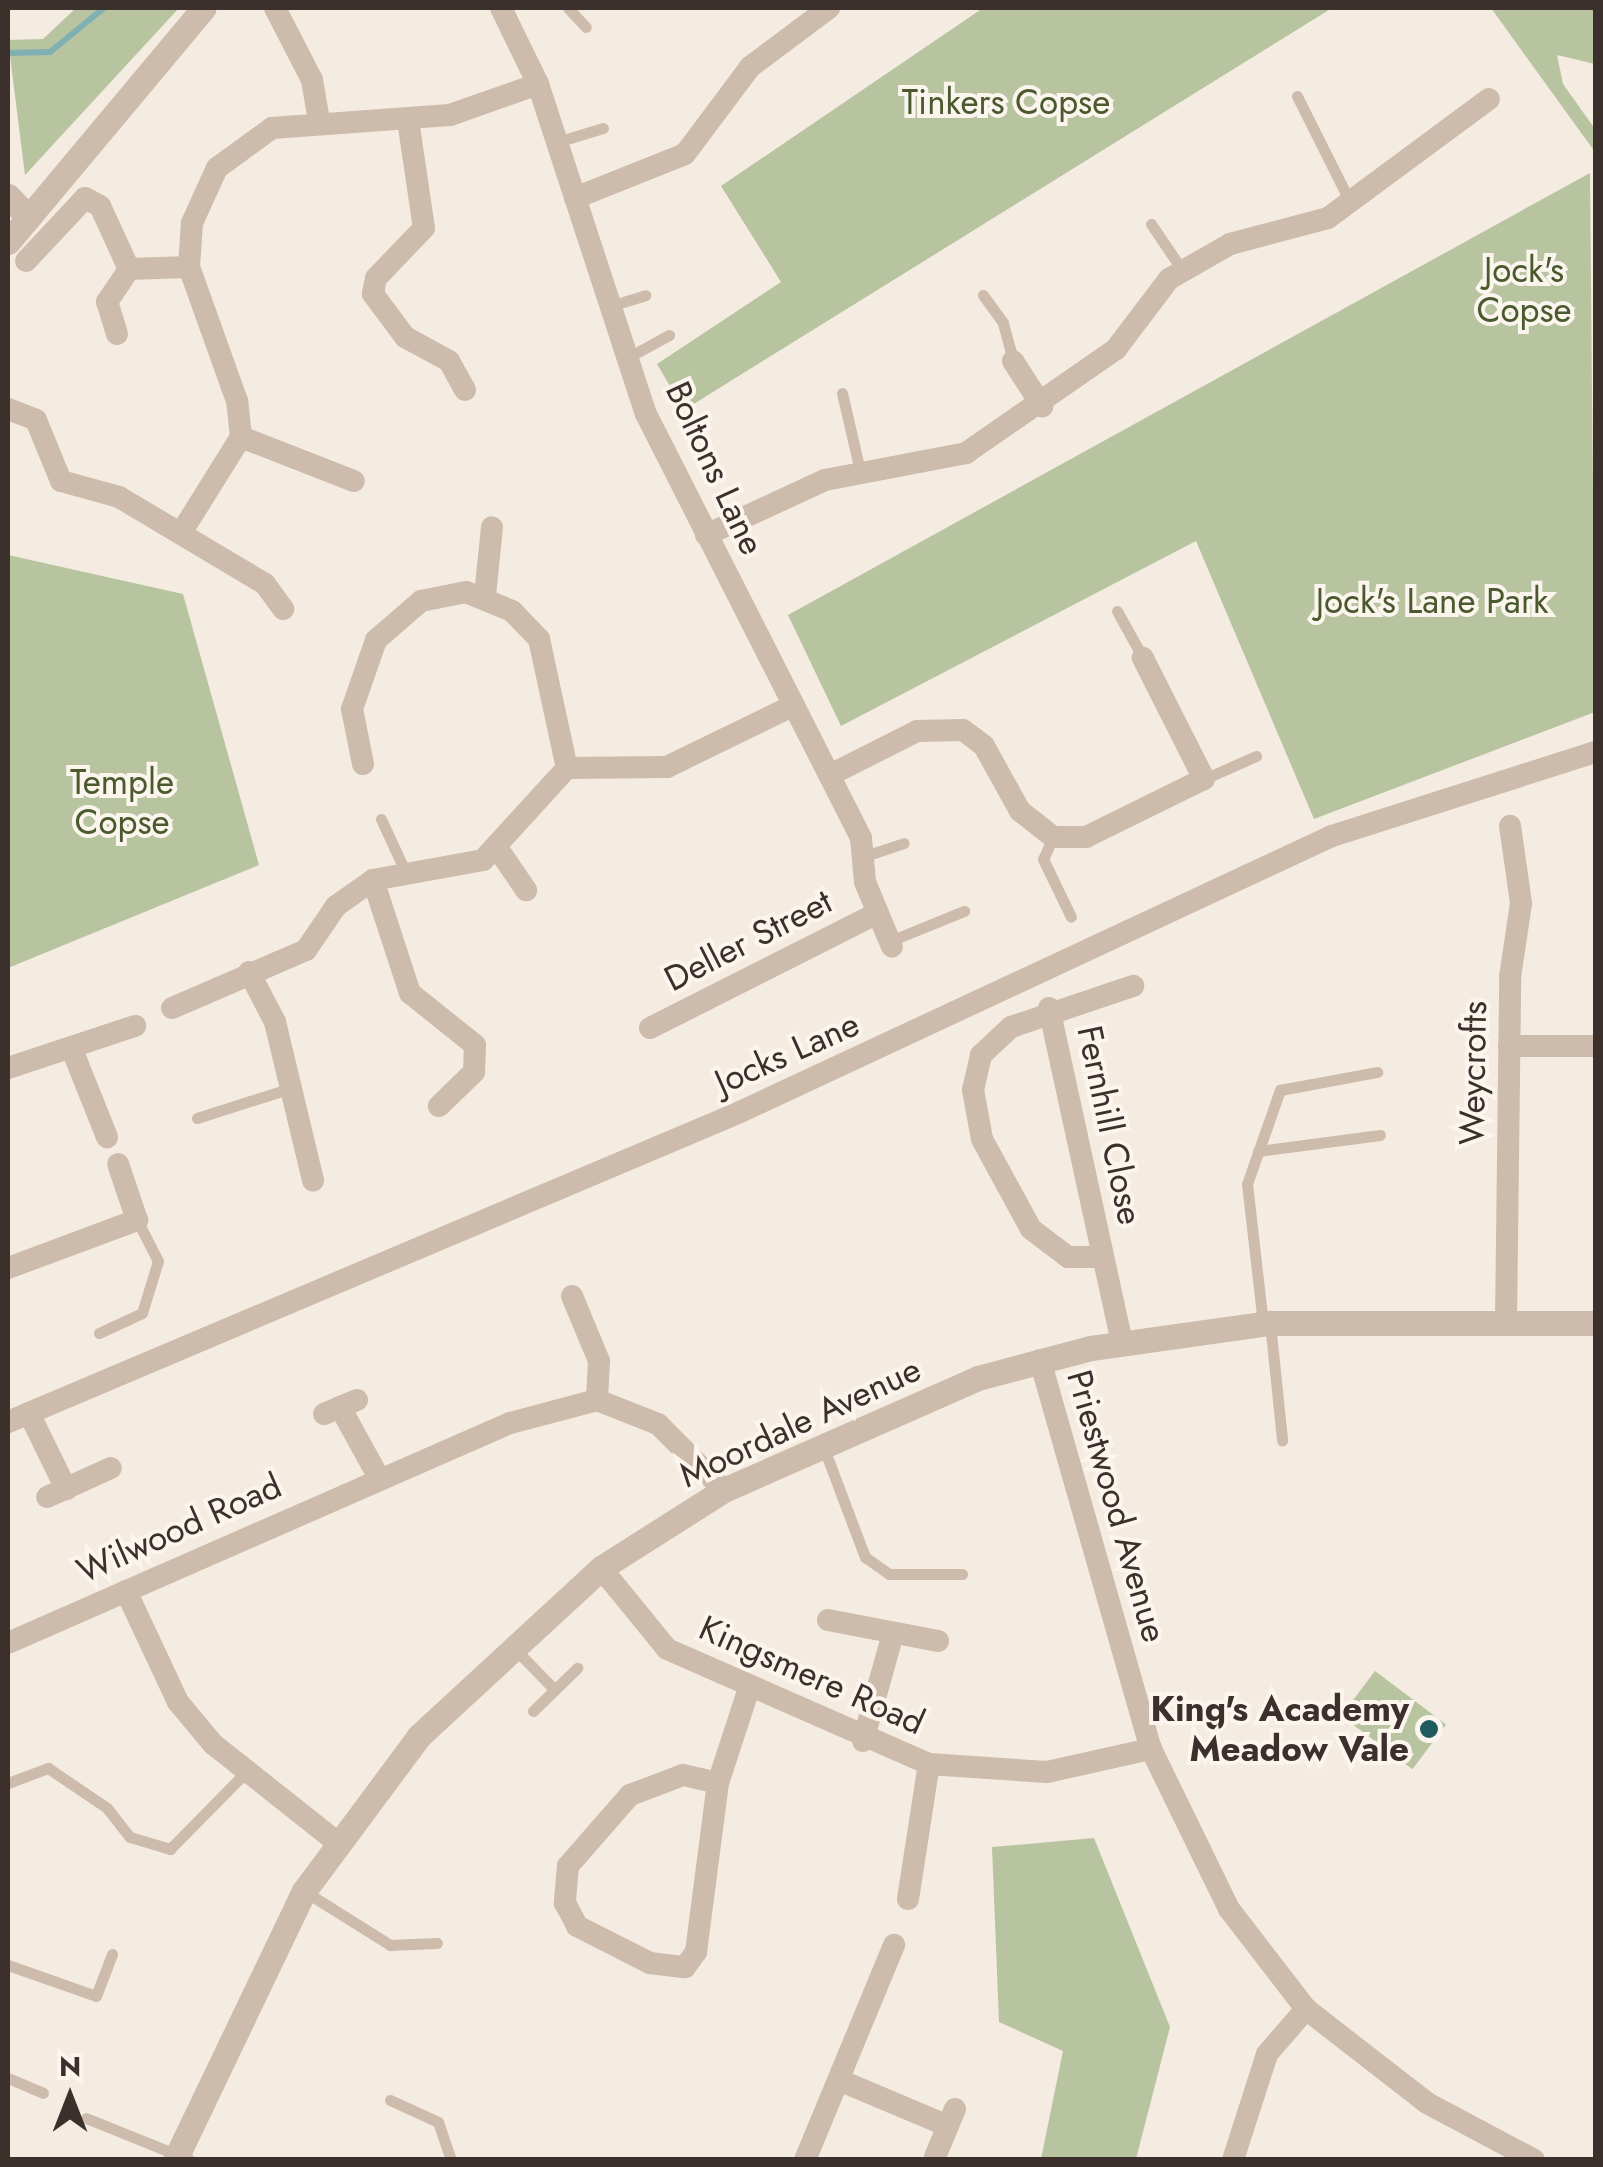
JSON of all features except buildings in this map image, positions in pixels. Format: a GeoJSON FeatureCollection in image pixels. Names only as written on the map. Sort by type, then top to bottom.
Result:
{"type":"FeatureCollection","features":[{"type":"Feature","properties":{"kind":"street"},"geometry":{"type":"LineString","coordinates":[[8,242],[204,8]]}},
{"type":"Feature","properties":{"kind":"street"},"geometry":{"type":"LineString","coordinates":[[274,8],[312,80],[319,121]]}},
{"type":"Feature","properties":{"kind":"street","name":"Boltons Lane"},"geometry":{"type":"LineString","coordinates":[[502,8],[538,84],[628,358],[706,535],[830,775],[862,857],[876,914],[890,944]]}},
{"type":"Feature","properties":{"kind":"street"},"geometry":{"type":"LineString","coordinates":[[575,198],[685,154],[713,129],[750,67],[829,8]]}},
{"type":"Feature","properties":{"kind":"street"},"geometry":{"type":"LineString","coordinates":[[181,533],[240,436],[237,401],[189,268],[192,223],[217,168],[272,128],[319,121],[408,120],[538,84]]}},
{"type":"Feature","properties":{"kind":"street"},"geometry":{"type":"LineString","coordinates":[[706,535],[801,488],[966,453],[1042,406],[1116,348],[1182,271],[1230,244],[1351,204],[1489,99]]}},
{"type":"Feature","properties":{"kind":"street"},"geometry":{"type":"LineString","coordinates":[[408,120],[424,228],[376,278],[373,294],[405,337],[448,361],[465,390]]}},
{"type":"Feature","properties":{"kind":"street"},"geometry":{"type":"LineString","coordinates":[[8,196],[28,217]]}},
{"type":"Feature","properties":{"kind":"street"},"geometry":{"type":"LineString","coordinates":[[26,261],[85,198],[100,206],[128,269]]}},
{"type":"Feature","properties":{"kind":"street"},"geometry":{"type":"LineString","coordinates":[[128,269],[189,268]]}},
{"type":"Feature","properties":{"kind":"street"},"geometry":{"type":"LineString","coordinates":[[117,334],[107,302],[128,269]]}},
{"type":"Feature","properties":{"kind":"street"},"geometry":{"type":"LineString","coordinates":[[1014,361],[1042,406]]}},
{"type":"Feature","properties":{"kind":"street"},"geometry":{"type":"LineString","coordinates":[[8,409],[36,420],[61,481],[114,494],[265,584],[282,609]]}},
{"type":"Feature","properties":{"kind":"street"},"geometry":{"type":"LineString","coordinates":[[240,436],[354,481]]}},
{"type":"Feature","properties":{"kind":"street"},"geometry":{"type":"LineString","coordinates":[[485,596],[492,526]]}},
{"type":"Feature","properties":{"kind":"street"},"geometry":{"type":"LineString","coordinates":[[363,764],[352,710],[386,625],[438,596],[485,596],[539,639],[567,768]]}},
{"type":"Feature","properties":{"kind":"street"},"geometry":{"type":"LineString","coordinates":[[830,775],[916,730],[963,730],[984,746],[1020,811],[1053,837],[1086,837],[1204,778],[1143,658]]}},
{"type":"Feature","properties":{"kind":"street"},"geometry":{"type":"LineString","coordinates":[[172,1008],[306,950],[336,906],[372,880],[463,866],[498,849],[567,768],[668,767],[794,706]]}},
{"type":"Feature","properties":{"kind":"street","name":"Jocks Lane"},"geometry":{"type":"LineString","coordinates":[[18,1418],[740,1112],[1332,836],[1596,752]]}},
{"type":"Feature","properties":{"kind":"street","name":"Weycrofts"},"geometry":{"type":"LineString","coordinates":[[1506,1323],[1509,1046],[1522,903],[1510,826]]}},
{"type":"Feature","properties":{"kind":"street"},"geometry":{"type":"LineString","coordinates":[[498,849],[526,890]]}},
{"type":"Feature","properties":{"kind":"street"},"geometry":{"type":"LineString","coordinates":[[372,880],[410,992],[475,1045],[474,1072],[438,1106]]}},
{"type":"Feature","properties":{"kind":"street","name":"Deller Street"},"geometry":{"type":"LineString","coordinates":[[650,1028],[876,914]]}},
{"type":"Feature","properties":{"kind":"street"},"geometry":{"type":"LineString","coordinates":[[249,972],[275,1022],[313,1180]]}},
{"type":"Feature","properties":{"kind":"street","name":"Fernhill Close"},"geometry":{"type":"LineString","coordinates":[[1102,1257],[1068,1257],[1032,1229],[975,1115],[976,1067],[988,1042],[1049,1008],[1138,986]]}},
{"type":"Feature","properties":{"kind":"street","name":"Fernhill Close"},"geometry":{"type":"LineString","coordinates":[[1049,1008],[1122,1342]]}},
{"type":"Feature","properties":{"kind":"street"},"geometry":{"type":"LineString","coordinates":[[8,1068],[74,1052],[135,1026]]}},
{"type":"Feature","properties":{"kind":"street"},"geometry":{"type":"LineString","coordinates":[[1509,1046],[1596,1046]]}},
{"type":"Feature","properties":{"kind":"street"},"geometry":{"type":"LineString","coordinates":[[74,1052],[107,1137]]}},
{"type":"Feature","properties":{"kind":"street"},"geometry":{"type":"LineString","coordinates":[[8,1268],[137,1220],[118,1164]]}},
{"type":"Feature","properties":{"kind":"street"},"geometry":{"type":"LineString","coordinates":[[572,1296],[599,1360],[596,1400],[658,1424],[724,1490]]}},
{"type":"Feature","properties":{"kind":"street","name":"Moordale Avenue"},"geometry":{"type":"LineString","coordinates":[[181,2157],[304,1891],[334,1840],[419,1736],[511,1645],[601,1568],[724,1490],[822,1442],[1040,1360],[1122,1342],[1266,1323],[1596,1323]]}},
{"type":"Feature","properties":{"kind":"street","name":"Priestwood Avenue"},"geometry":{"type":"LineString","coordinates":[[1040,1360],[1151,1749],[1229,1910],[1306,2009],[1427,2103],[1534,2160]]}},
{"type":"Feature","properties":{"kind":"street","name":"Wilwood Road"},"geometry":{"type":"LineString","coordinates":[[8,1643],[510,1422],[596,1400]]}},
{"type":"Feature","properties":{"kind":"street"},"geometry":{"type":"LineString","coordinates":[[341,1407],[379,1478]]}},
{"type":"Feature","properties":{"kind":"street"},"geometry":{"type":"LineString","coordinates":[[18,1418],[56,1493],[111,1468]]}},
{"type":"Feature","properties":{"kind":"street","name":"Kingsmere Road"},"geometry":{"type":"LineString","coordinates":[[601,1568],[667,1649],[748,1691],[863,1741],[929,1764],[1047,1772],[1151,1749]]}},
{"type":"Feature","properties":{"kind":"street"},"geometry":{"type":"LineString","coordinates":[[126,1591],[178,1702],[245,1773],[334,1840]]}},
{"type":"Feature","properties":{"kind":"street"},"geometry":{"type":"LineString","coordinates":[[828,1620],[892,1637],[938,1641]]}},
{"type":"Feature","properties":{"kind":"street"},"geometry":{"type":"LineString","coordinates":[[863,1741],[892,1637]]}},
{"type":"Feature","properties":{"kind":"street"},"geometry":{"type":"LineString","coordinates":[[718,1783],[683,1775],[630,1796],[568,1866],[565,1903],[577,1926],[650,1963],[685,1967],[696,1952],[718,1783],[748,1691]]}},
{"type":"Feature","properties":{"kind":"street"},"geometry":{"type":"LineString","coordinates":[[908,1899],[904,1866],[929,1764]]}},
{"type":"Feature","properties":{"kind":"street"},"geometry":{"type":"LineString","coordinates":[[804,2160],[894,1944]]}},
{"type":"Feature","properties":{"kind":"street"},"geometry":{"type":"LineString","coordinates":[[1234,2160],[1266,2054],[1306,2009]]}},
{"type":"Feature","properties":{"kind":"street"},"geometry":{"type":"LineString","coordinates":[[839,2080],[951,2118],[936,2157]]}},
{"type":"Feature","properties":{"kind":"lane"},"geometry":{"type":"LineString","coordinates":[[568,8],[586,27]]}},
{"type":"Feature","properties":{"kind":"lane"},"geometry":{"type":"LineString","coordinates":[[1297,96],[1351,204]]}},
{"type":"Feature","properties":{"kind":"lane"},"geometry":{"type":"LineString","coordinates":[[557,142],[604,128]]}},
{"type":"Feature","properties":{"kind":"lane"},"geometry":{"type":"LineString","coordinates":[[1152,224],[1182,271]]}},
{"type":"Feature","properties":{"kind":"lane"},"geometry":{"type":"LineString","coordinates":[[610,306],[646,295]]}},
{"type":"Feature","properties":{"kind":"lane"},"geometry":{"type":"LineString","coordinates":[[983,295],[1004,322],[1014,361]]}},
{"type":"Feature","properties":{"kind":"lane"},"geometry":{"type":"LineString","coordinates":[[628,358],[668,335]]}},
{"type":"Feature","properties":{"kind":"lane"},"geometry":{"type":"LineString","coordinates":[[842,394],[861,475]]}},
{"type":"Feature","properties":{"kind":"lane"},"geometry":{"type":"LineString","coordinates":[[1117,611],[1143,658]]}},
{"type":"Feature","properties":{"kind":"lane"},"geometry":{"type":"LineString","coordinates":[[1204,778],[1256,756]]}},
{"type":"Feature","properties":{"kind":"lane"},"geometry":{"type":"LineString","coordinates":[[381,819],[405,872]]}},
{"type":"Feature","properties":{"kind":"lane"},"geometry":{"type":"LineString","coordinates":[[1053,837],[1043,859],[1071,917]]}},
{"type":"Feature","properties":{"kind":"lane"},"geometry":{"type":"LineString","coordinates":[[862,857],[904,842]]}},
{"type":"Feature","properties":{"kind":"lane"},"geometry":{"type":"LineString","coordinates":[[890,944],[964,911]]}},
{"type":"Feature","properties":{"kind":"lane"},"geometry":{"type":"LineString","coordinates":[[1282,1440],[1247,1184],[1280,1090],[1376,1072]]}},
{"type":"Feature","properties":{"kind":"lane"},"geometry":{"type":"LineString","coordinates":[[197,1118],[291,1088]]}},
{"type":"Feature","properties":{"kind":"lane"},"geometry":{"type":"LineString","coordinates":[[1258,1152],[1380,1135]]}},
{"type":"Feature","properties":{"kind":"lane"},"geometry":{"type":"LineString","coordinates":[[99,1333],[142,1314],[158,1261],[137,1220]]}},
{"type":"Feature","properties":{"kind":"lane"},"geometry":{"type":"LineString","coordinates":[[822,1442],[865,1558],[889,1574],[962,1574]]}},
{"type":"Feature","properties":{"kind":"lane"},"geometry":{"type":"LineString","coordinates":[[511,1645],[554,1689]]}},
{"type":"Feature","properties":{"kind":"lane"},"geometry":{"type":"LineString","coordinates":[[533,1711],[577,1668]]}},
{"type":"Feature","properties":{"kind":"lane"},"geometry":{"type":"LineString","coordinates":[[8,1783],[48,1768],[107,1808],[130,1837],[170,1849],[245,1773]]}},
{"type":"Feature","properties":{"kind":"lane"},"geometry":{"type":"LineString","coordinates":[[304,1891],[390,1945],[437,1943]]}},
{"type":"Feature","properties":{"kind":"lane"},"geometry":{"type":"LineString","coordinates":[[8,1965],[96,1996],[112,1954]]}},
{"type":"Feature","properties":{"kind":"lane"},"geometry":{"type":"LineString","coordinates":[[8,2078],[42,2093]]}},
{"type":"Feature","properties":{"kind":"lane"},"geometry":{"type":"LineString","coordinates":[[390,2100],[438,2122],[451,2160]]}},
{"type":"Feature","properties":{"kind":"lane"},"geometry":{"type":"LineString","coordinates":[[86,2118],[181,2157]]}},
{"type":"Feature","properties":{"kind":"green space"},"geometry":{"type":"Polygon","coordinates":[[[76,8],[179,8],[25,175],[8,40],[43,39],[76,8]]]}},
{"type":"Feature","properties":{"kind":"green space","name":"Tinkers Copse"},"geometry":{"type":"Polygon","coordinates":[[[983,8],[1332,8],[684,410],[657,364],[781,282],[721,186],[983,8]]]}},
{"type":"Feature","properties":{"kind":"green space"},"geometry":{"type":"Polygon","coordinates":[[[1491,8],[1595,8],[1595,64],[1557,55],[1563,84],[1595,129],[1595,152],[1491,8]]]}},
{"type":"Feature","properties":{"kind":"green space"},"geometry":{"type":"Polygon","coordinates":[[[1590,173],[1595,712],[1314,819],[1196,541],[841,726],[788,615],[1590,173]]]}},
{"type":"Feature","properties":{"kind":"green space","name":"Temple Copse"},"geometry":{"type":"Polygon","coordinates":[[[8,555],[183,594],[259,865],[8,968],[8,555]]]}},
{"type":"Feature","properties":{"kind":"green space"},"geometry":{"type":"Polygon","coordinates":[[[1375,1671],[1446,1725],[1412,1769],[1341,1716],[1375,1671]]]}},
{"type":"Feature","properties":{"kind":"green space"},"geometry":{"type":"Polygon","coordinates":[[[1094,1838],[1170,2027],[1136,2159],[1041,2159],[1063,2051],[999,2022],[992,1847],[1094,1838]]]}},
{"type":"Feature","properties":{"kind":"waterway"},"geometry":{"type":"LineString","coordinates":[[8,53],[50,52],[104,8]]}},
{"type":"Feature","properties":{"kind":"place","name":"King's Academy Meadow Vale"},"geometry":{"type":"Point","coordinates":[1429,1729]}},
{"type":"Feature","properties":{"kind":"park label","name":"Jock's Copse"},"geometry":{"type":"Point","coordinates":[1524,290]}},
{"type":"Feature","properties":{"kind":"park label","name":"Jock's Lane Park"},"geometry":{"type":"Point","coordinates":[1432,601]}}]}
